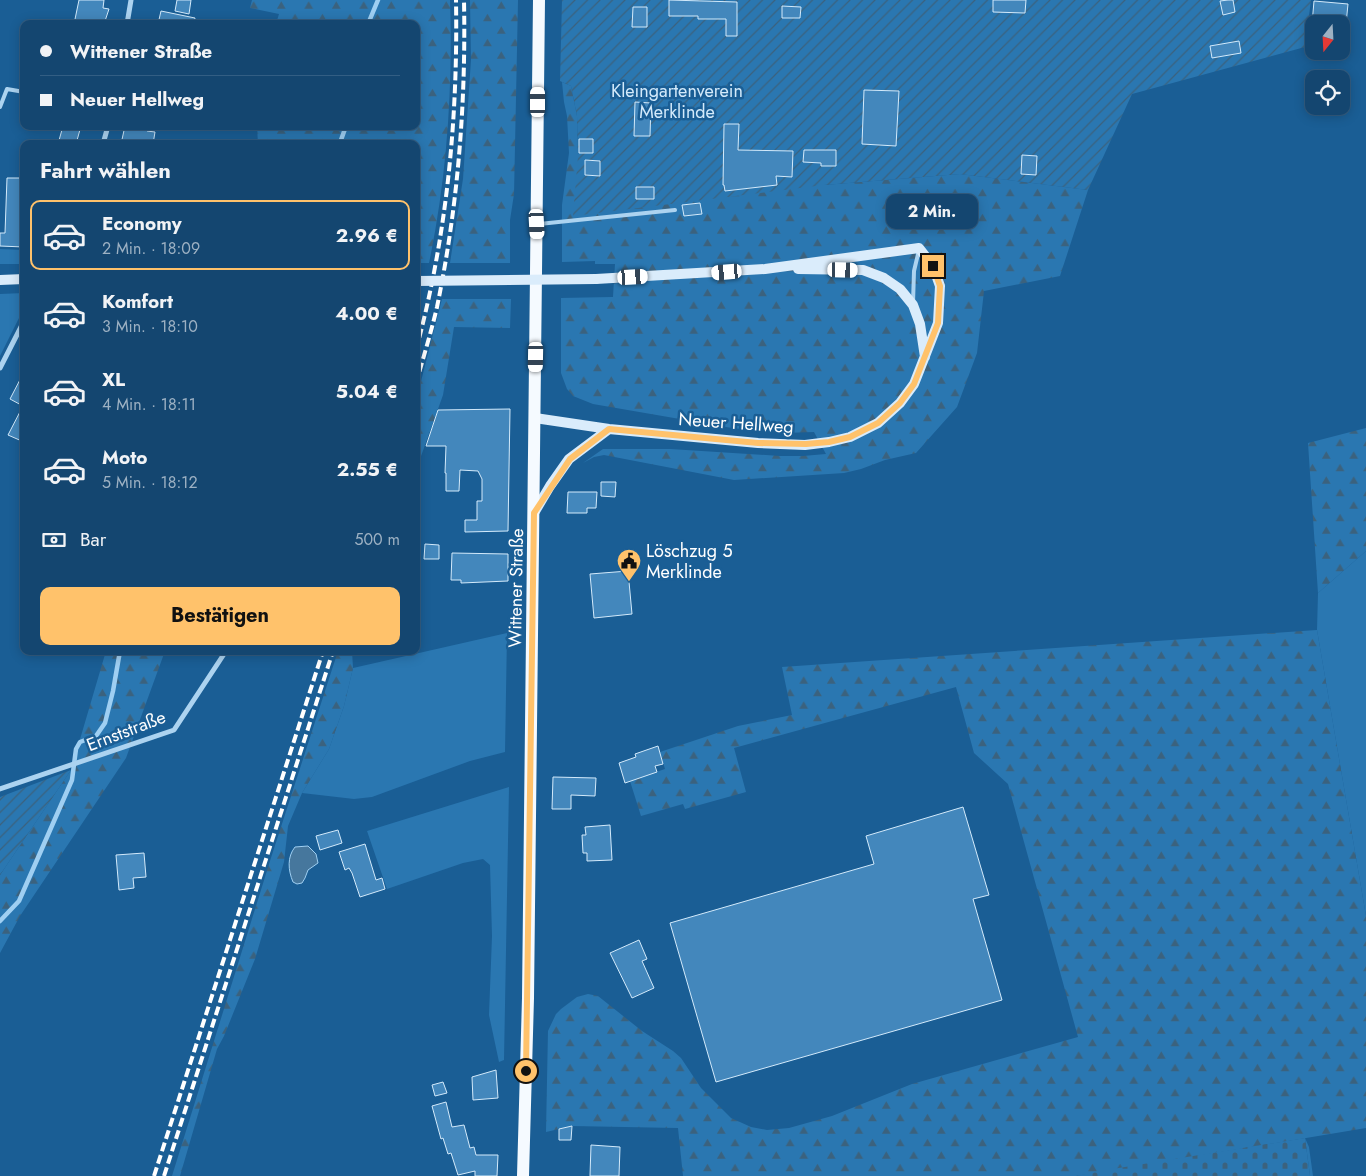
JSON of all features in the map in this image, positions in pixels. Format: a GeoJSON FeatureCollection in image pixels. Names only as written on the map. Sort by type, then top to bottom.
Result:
{"type":"FeatureCollection","features":[{"type":"Feature","properties":{"kind":"main road","name":"Wittener Straße"},"geometry":{"type":"LineString","coordinates":[[523,1176],[528,998],[539,0]]}},
{"type":"Feature","properties":{"kind":"main road","name":"Neuer Hellweg"},"geometry":{"type":"LineString","coordinates":[[535,418],[609,429],[758,443],[806,444],[829,442],[850,437],[878,423],[900,403],[914,384],[938,323],[940,286],[933,266],[919,248]]}},
{"type":"Feature","properties":{"kind":"main road"},"geometry":{"type":"LineString","coordinates":[[765,269],[919,248]]}},
{"type":"Feature","properties":{"kind":"main road"},"geometry":{"type":"LineString","coordinates":[[420,281],[596,279],[765,269],[863,270],[884,278],[900,289],[913,305],[920,324],[925,357]]}},
{"type":"Feature","properties":{"kind":"main road"},"geometry":{"type":"LineString","coordinates":[[0,280],[20,279]]}},
{"type":"Feature","properties":{"kind":"main road"},"geometry":{"type":"LineString","coordinates":[[534,513],[570,459],[609,429]]}},
{"type":"Feature","properties":{"kind":"street"},"geometry":{"type":"LineString","coordinates":[[128,20],[131,0]]}},
{"type":"Feature","properties":{"kind":"street"},"geometry":{"type":"LineString","coordinates":[[0,368],[20,329]]}},
{"type":"Feature","properties":{"kind":"street","name":"Ernststraße"},"geometry":{"type":"LineString","coordinates":[[0,789],[174,730],[223,655]]}},
{"type":"Feature","properties":{"kind":"lane"},"geometry":{"type":"LineString","coordinates":[[0,107],[7,89],[20,91]]}},
{"type":"Feature","properties":{"kind":"lane"},"geometry":{"type":"LineString","coordinates":[[537,224],[675,210]]}},
{"type":"Feature","properties":{"kind":"lane"},"geometry":{"type":"LineString","coordinates":[[913,305],[914,271],[919,248]]}},
{"type":"Feature","properties":{"kind":"green space"},"geometry":{"type":"Polygon","coordinates":[[[252,0],[450,0],[451,65],[447,132],[440,198],[429,263],[420,263],[420,140],[258,140],[257,130],[420,130],[420,20],[277,20],[279,14],[250,8],[252,0]]]}},
{"type":"Feature","properties":{"kind":"green space"},"geometry":{"type":"Polygon","coordinates":[[[470,0],[518,0],[514,194],[510,220],[510,263],[450,263],[463,179],[471,60],[470,0]]]}},
{"type":"Feature","properties":{"kind":"green space","name":"Kleingartenverein Merklinde"},"geometry":{"type":"Polygon","coordinates":[[[562,0],[1311,0],[1309,15],[1305,15],[1305,47],[1132,94],[1088,190],[960,174],[824,185],[573,216],[578,156],[577,116],[571,86],[560,81],[562,0]]]}},
{"type":"Feature","properties":{"kind":"green space"},"geometry":{"type":"Polygon","coordinates":[[[562,82],[571,86],[577,116],[578,156],[824,185],[960,174],[1088,190],[1060,276],[984,291],[977,353],[957,407],[916,453],[885,460],[844,473],[734,480],[604,455],[594,457],[583,463],[603,449],[670,449],[780,456],[826,454],[814,432],[783,433],[732,428],[593,404],[573,396],[567,389],[561,373],[561,298],[613,297],[615,264],[595,264],[595,261],[562,262],[562,205],[569,153],[567,116],[562,82]]]}},
{"type":"Feature","properties":{"kind":"green space"},"geometry":{"type":"Polygon","coordinates":[[[0,249],[20,250],[20,264],[0,264],[0,249]]]}},
{"type":"Feature","properties":{"kind":"green space"},"geometry":{"type":"Polygon","coordinates":[[[20,293],[20,316],[0,356],[0,294],[20,293]]]}},
{"type":"Feature","properties":{"kind":"green space"},"geometry":{"type":"Polygon","coordinates":[[[442,299],[511,299],[510,328],[454,327],[443,395],[420,459],[420,385],[442,299]]]}},
{"type":"Feature","properties":{"kind":"green space"},"geometry":{"type":"Polygon","coordinates":[[[1366,428],[1366,551],[1318,593],[1308,443],[1366,428]]]}},
{"type":"Feature","properties":{"kind":"green space"},"geometry":{"type":"Polygon","coordinates":[[[1366,551],[1366,916],[1317,630],[1318,593],[1366,551]]]}},
{"type":"Feature","properties":{"kind":"green space"},"geometry":{"type":"Polygon","coordinates":[[[1317,630],[1366,916],[1366,1128],[1076,1176],[683,1176],[678,1128],[572,1126],[546,1132],[548,1031],[556,1014],[561,1009],[577,997],[588,994],[598,996],[642,1031],[673,1051],[681,1058],[701,1088],[731,1118],[751,1127],[767,1130],[789,1128],[832,1116],[912,1084],[1078,1037],[1008,784],[974,753],[956,687],[734,748],[746,792],[685,809],[683,804],[641,816],[630,781],[665,769],[660,752],[738,726],[792,715],[782,667],[1317,630]]]}},
{"type":"Feature","properties":{"kind":"green space"},"geometry":{"type":"Polygon","coordinates":[[[507,633],[505,752],[470,761],[372,797],[354,799],[302,793],[329,749],[344,706],[353,668],[410,655],[420,655],[420,653],[507,633]]]}},
{"type":"Feature","properties":{"kind":"green space"},"geometry":{"type":"Polygon","coordinates":[[[105,655],[164,655],[126,758],[20,916],[0,953],[0,875],[71,770],[105,655]]]}},
{"type":"Feature","properties":{"kind":"green space"},"geometry":{"type":"Polygon","coordinates":[[[337,655],[352,655],[353,668],[344,706],[329,749],[302,793],[288,826],[284,862],[255,959],[217,1049],[180,1176],[172,1176],[270,861],[337,655]]]}},
{"type":"Feature","properties":{"kind":"green space"},"geometry":{"type":"Polygon","coordinates":[[[71,770],[0,875],[0,797],[71,770]]]}},
{"type":"Feature","properties":{"kind":"green space"},"geometry":{"type":"Polygon","coordinates":[[[509,787],[504,1060],[499,1062],[489,1015],[492,936],[490,865],[483,859],[463,863],[387,889],[367,831],[509,787]]]}},
{"type":"Feature","properties":{"kind":"green space"},"geometry":{"type":"Polygon","coordinates":[[[1305,1138],[1309,1147],[1313,1176],[1310,1176],[1305,1138]]]}},
{"type":"Feature","properties":{"kind":"green space"},"geometry":{"type":"Polygon","coordinates":[[[1305,1138],[1310,1176],[1076,1176],[1094,1172],[1305,1138]]]}},
{"type":"Feature","properties":{"kind":"shaded area"},"geometry":{"type":"Polygon","coordinates":[[[308,846],[316,854],[318,863],[308,870],[302,883],[297,884],[293,882],[290,873],[289,864],[292,851],[295,847],[308,846]]]}},
{"type":"Feature","properties":{"kind":"building"},"geometry":{"type":"Polygon","coordinates":[[[79,0],[104,0],[103,8],[109,9],[105,20],[75,20],[79,0]]]}},
{"type":"Feature","properties":{"kind":"building"},"geometry":{"type":"Polygon","coordinates":[[[177,0],[191,0],[189,14],[175,11],[177,0]]]}},
{"type":"Feature","properties":{"kind":"building"},"geometry":{"type":"Polygon","coordinates":[[[669,0],[737,2],[737,36],[726,36],[726,19],[698,19],[698,16],[669,16],[669,0]]]}},
{"type":"Feature","properties":{"kind":"building"},"geometry":{"type":"Polygon","coordinates":[[[993,0],[1026,0],[1025,13],[993,12],[993,0]]]}},
{"type":"Feature","properties":{"kind":"building"},"geometry":{"type":"Polygon","coordinates":[[[1233,0],[1235,12],[1223,15],[1220,1],[1233,0]]]}},
{"type":"Feature","properties":{"kind":"building"},"geometry":{"type":"Polygon","coordinates":[[[1314,1],[1348,4],[1347,15],[1313,15],[1314,1]]]}},
{"type":"Feature","properties":{"kind":"building"},"geometry":{"type":"Polygon","coordinates":[[[782,6],[801,7],[800,18],[782,18],[782,6]]]}},
{"type":"Feature","properties":{"kind":"building"},"geometry":{"type":"Polygon","coordinates":[[[633,7],[647,7],[647,27],[632,27],[633,7]]]}},
{"type":"Feature","properties":{"kind":"building"},"geometry":{"type":"Polygon","coordinates":[[[161,11],[195,18],[195,20],[159,20],[161,11]]]}},
{"type":"Feature","properties":{"kind":"building"},"geometry":{"type":"Polygon","coordinates":[[[1239,41],[1241,53],[1212,58],[1210,46],[1239,41]]]}},
{"type":"Feature","properties":{"kind":"building"},"geometry":{"type":"Polygon","coordinates":[[[864,90],[899,91],[896,146],[862,144],[864,90]]]}},
{"type":"Feature","properties":{"kind":"building"},"geometry":{"type":"Polygon","coordinates":[[[635,102],[651,103],[650,136],[634,136],[635,102]]]}},
{"type":"Feature","properties":{"kind":"building"},"geometry":{"type":"Polygon","coordinates":[[[724,124],[739,124],[738,150],[793,151],[792,177],[776,176],[777,185],[725,191],[723,185],[724,124]]]}},
{"type":"Feature","properties":{"kind":"building"},"geometry":{"type":"Polygon","coordinates":[[[62,130],[80,130],[77,140],[59,140],[62,130]]]}},
{"type":"Feature","properties":{"kind":"building"},"geometry":{"type":"Polygon","coordinates":[[[124,130],[155,132],[154,140],[122,140],[124,130]]]}},
{"type":"Feature","properties":{"kind":"building"},"geometry":{"type":"Polygon","coordinates":[[[579,139],[593,139],[593,153],[579,153],[579,139]]]}},
{"type":"Feature","properties":{"kind":"building"},"geometry":{"type":"Polygon","coordinates":[[[804,150],[836,150],[836,166],[821,166],[821,163],[803,162],[804,150]]]}},
{"type":"Feature","properties":{"kind":"building"},"geometry":{"type":"Polygon","coordinates":[[[1022,155],[1037,156],[1036,175],[1021,174],[1022,155]]]}},
{"type":"Feature","properties":{"kind":"building"},"geometry":{"type":"Polygon","coordinates":[[[585,160],[600,161],[600,176],[585,175],[585,160]]]}},
{"type":"Feature","properties":{"kind":"building"},"geometry":{"type":"Polygon","coordinates":[[[7,178],[20,178],[20,247],[0,246],[0,233],[5,233],[7,178]]]}},
{"type":"Feature","properties":{"kind":"building"},"geometry":{"type":"Polygon","coordinates":[[[636,187],[654,187],[654,199],[636,199],[636,187]]]}},
{"type":"Feature","properties":{"kind":"building"},"geometry":{"type":"Polygon","coordinates":[[[700,203],[702,214],[684,216],[682,205],[700,203]]]}},
{"type":"Feature","properties":{"kind":"building"},"geometry":{"type":"Polygon","coordinates":[[[20,380],[20,404],[10,399],[20,380]]]}},
{"type":"Feature","properties":{"kind":"building"},"geometry":{"type":"Polygon","coordinates":[[[510,409],[508,531],[465,532],[465,520],[477,520],[477,501],[482,501],[482,479],[478,471],[460,470],[459,491],[446,491],[446,446],[426,446],[438,410],[510,409]]]}},
{"type":"Feature","properties":{"kind":"building"},"geometry":{"type":"Polygon","coordinates":[[[20,412],[20,440],[8,435],[20,412]]]}},
{"type":"Feature","properties":{"kind":"building"},"geometry":{"type":"Polygon","coordinates":[[[601,482],[616,482],[615,497],[601,496],[601,482]]]}},
{"type":"Feature","properties":{"kind":"building"},"geometry":{"type":"Polygon","coordinates":[[[568,492],[597,492],[596,508],[587,508],[587,513],[567,513],[568,492]]]}},
{"type":"Feature","properties":{"kind":"building"},"geometry":{"type":"Polygon","coordinates":[[[425,544],[439,545],[439,559],[424,559],[425,544]]]}},
{"type":"Feature","properties":{"kind":"building"},"geometry":{"type":"Polygon","coordinates":[[[452,553],[508,554],[508,581],[461,583],[461,580],[451,580],[452,553]]]}},
{"type":"Feature","properties":{"kind":"building"},"geometry":{"type":"Polygon","coordinates":[[[628,571],[632,614],[594,618],[590,574],[628,571]]]}},
{"type":"Feature","properties":{"kind":"building"},"geometry":{"type":"Polygon","coordinates":[[[658,746],[663,764],[655,766],[657,772],[625,783],[619,763],[636,757],[635,754],[658,746]]]}},
{"type":"Feature","properties":{"kind":"building"},"geometry":{"type":"Polygon","coordinates":[[[553,777],[596,778],[595,796],[571,795],[571,809],[552,809],[553,777]]]}},
{"type":"Feature","properties":{"kind":"building"},"geometry":{"type":"Polygon","coordinates":[[[963,807],[989,895],[973,899],[1002,1000],[716,1082],[670,923],[874,864],[866,836],[963,807]]]}},
{"type":"Feature","properties":{"kind":"building"},"geometry":{"type":"Polygon","coordinates":[[[610,825],[612,860],[587,861],[587,853],[583,853],[582,835],[586,835],[585,827],[610,825]]]}},
{"type":"Feature","properties":{"kind":"building"},"geometry":{"type":"Polygon","coordinates":[[[338,830],[342,843],[320,850],[316,836],[338,830]]]}},
{"type":"Feature","properties":{"kind":"building"},"geometry":{"type":"Polygon","coordinates":[[[365,844],[376,880],[382,878],[385,889],[360,897],[352,873],[349,868],[345,870],[339,852],[365,844]]]}},
{"type":"Feature","properties":{"kind":"building"},"geometry":{"type":"Polygon","coordinates":[[[144,853],[146,877],[133,878],[134,888],[119,890],[116,855],[144,853]]]}},
{"type":"Feature","properties":{"kind":"building"},"geometry":{"type":"Polygon","coordinates":[[[639,940],[647,959],[642,961],[654,988],[632,998],[610,953],[639,940]]]}},
{"type":"Feature","properties":{"kind":"building"},"geometry":{"type":"Polygon","coordinates":[[[496,1070],[498,1098],[473,1100],[472,1077],[496,1070]]]}},
{"type":"Feature","properties":{"kind":"building"},"geometry":{"type":"Polygon","coordinates":[[[443,1082],[447,1093],[435,1096],[432,1085],[443,1082]]]}},
{"type":"Feature","properties":{"kind":"building"},"geometry":{"type":"Polygon","coordinates":[[[446,1102],[452,1127],[464,1125],[470,1148],[474,1147],[476,1155],[498,1155],[497,1176],[475,1176],[475,1171],[458,1175],[451,1153],[448,1154],[443,1138],[441,1139],[432,1106],[446,1102]]]}},
{"type":"Feature","properties":{"kind":"building"},"geometry":{"type":"Polygon","coordinates":[[[572,1126],[571,1140],[559,1140],[559,1129],[572,1126]]]}},
{"type":"Feature","properties":{"kind":"building"},"geometry":{"type":"Polygon","coordinates":[[[591,1145],[620,1147],[619,1176],[590,1176],[591,1145]]]}},
{"type":"Feature","properties":{"kind":"waterway"},"geometry":{"type":"LineString","coordinates":[[370,20],[378,0]]}},
{"type":"Feature","properties":{"kind":"waterway"},"geometry":{"type":"LineString","coordinates":[[341,140],[345,130]]}},
{"type":"Feature","properties":{"kind":"waterway"},"geometry":{"type":"LineString","coordinates":[[0,921],[19,901],[72,780],[76,749],[80,742],[96,736],[105,723],[119,655]]}},
{"type":"Feature","properties":{"kind":"railway"},"geometry":{"type":"LineString","coordinates":[[420,334],[436,264],[448,177],[455,88],[456,0]]}},
{"type":"Feature","properties":{"kind":"railway"},"geometry":{"type":"LineString","coordinates":[[420,370],[437,307],[455,193],[464,77],[464,0]]}},
{"type":"Feature","properties":{"kind":"railway"},"geometry":{"type":"LineString","coordinates":[[154,1176],[322,655]]}},
{"type":"Feature","properties":{"kind":"railway"},"geometry":{"type":"LineString","coordinates":[[164,1176],[332,655]]}},
{"type":"Feature","properties":{"kind":"place","name":"Löschzug 5 Merklinde"},"geometry":{"type":"Point","coordinates":[629,582]}},
{"type":"Feature","properties":{"kind":"route"},"geometry":{"type":"LineString","coordinates":[[526,1071],[534,513],[550,486],[570,459],[609,429],[758,443],[806,444],[829,442],[850,437],[878,423],[900,403],[914,384],[938,323],[940,286],[933,266]]}}]}
